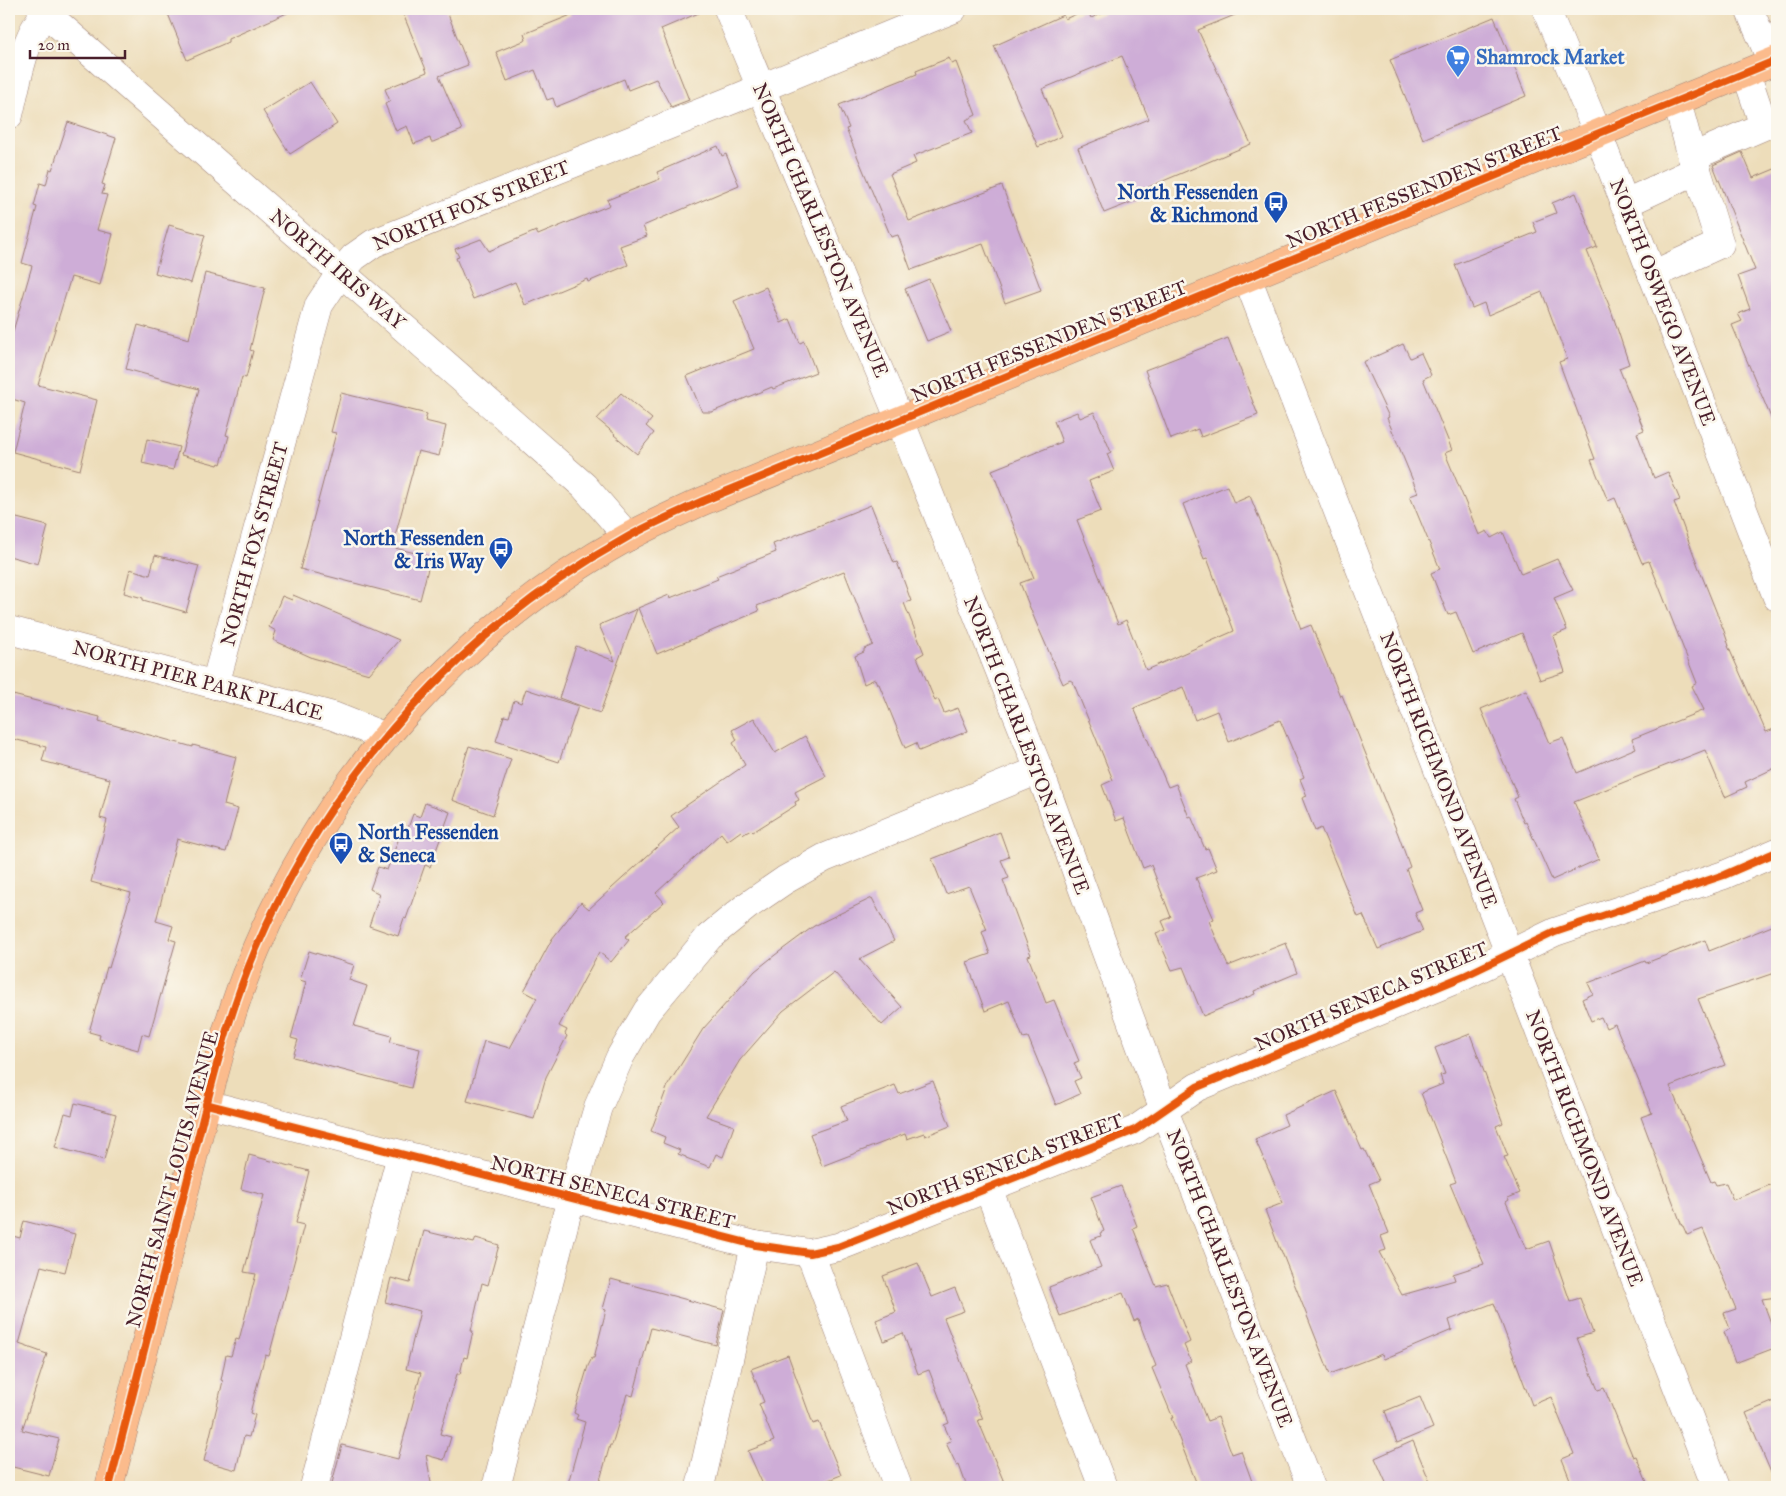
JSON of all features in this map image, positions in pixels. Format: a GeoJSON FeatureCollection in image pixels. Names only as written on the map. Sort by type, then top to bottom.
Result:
{"type":"FeatureCollection","features":[{"type":"Feature","properties":{"kind":"main road","name":"NORTH FESSENDEN STREET"},"geometry":{"type":"LineString","coordinates":[[386,737],[447,669],[482,638],[552,584],[628,537],[703,501],[1774,61]]}},
{"type":"Feature","properties":{"kind":"main road","name":"NORTH SAINT LOUIS AVENUE"},"geometry":{"type":"LineString","coordinates":[[110,1487],[206,1104],[241,987],[276,906],[302,857],[352,779],[386,737]]}},
{"type":"Feature","properties":{"kind":"street","name":"NORTH CHARLESTON AVENUE"},"geometry":{"type":"LineString","coordinates":[[728,9],[900,420],[1038,770],[1164,1110],[1311,1487]]}},
{"type":"Feature","properties":{"kind":"street","name":"NORTH FOX STREET"},"geometry":{"type":"LineString","coordinates":[[215,684],[319,305],[341,272],[354,257],[374,243],[953,9]]}},
{"type":"Feature","properties":{"kind":"street","name":"NORTH OSWEGO AVENUE"},"geometry":{"type":"LineString","coordinates":[[1546,9],[1598,134],[1777,597]]}},
{"type":"Feature","properties":{"kind":"street"},"geometry":{"type":"LineString","coordinates":[[1749,9],[1774,61]]}},
{"type":"Feature","properties":{"kind":"street"},"geometry":{"type":"LineString","coordinates":[[9,115],[24,55],[33,33],[46,10]]}},
{"type":"Feature","properties":{"kind":"street","name":"NORTH IRIS WAY"},"geometry":{"type":"LineString","coordinates":[[46,10],[584,486],[628,537]]}},
{"type":"Feature","properties":{"kind":"street"},"geometry":{"type":"LineString","coordinates":[[1624,204],[1764,126],[1746,73]]}},
{"type":"Feature","properties":{"kind":"street"},"geometry":{"type":"LineString","coordinates":[[1652,275],[1720,244],[1677,102]]}},
{"type":"Feature","properties":{"kind":"street","name":"NORTH RICHMOND AVENUE"},"geometry":{"type":"LineString","coordinates":[[1247,277],[1716,1487]]}},
{"type":"Feature","properties":{"kind":"street","name":"NORTH PIER PARK PLACE"},"geometry":{"type":"LineString","coordinates":[[9,630],[333,716],[386,737]]}},
{"type":"Feature","properties":{"kind":"street"},"geometry":{"type":"LineString","coordinates":[[498,1487],[571,1198],[598,1107],[620,1057],[647,1011],[709,937],[747,906],[785,880],[824,858],[1038,770]]}},
{"type":"Feature","properties":{"kind":"street","name":"NORTH SENECA STREET"},"geometry":{"type":"LineString","coordinates":[[206,1104],[755,1245],[810,1253],[838,1247],[1135,1130],[1198,1086],[1464,976],[1555,932],[1724,876],[1777,852]]}},
{"type":"Feature","properties":{"kind":"street"},"geometry":{"type":"LineString","coordinates":[[314,1487],[401,1154]]}},
{"type":"Feature","properties":{"kind":"street"},"geometry":{"type":"LineString","coordinates":[[988,1188],[1102,1487]]}},
{"type":"Feature","properties":{"kind":"street"},"geometry":{"type":"LineString","coordinates":[[700,1487],[755,1245]]}},
{"type":"Feature","properties":{"kind":"street"},"geometry":{"type":"LineString","coordinates":[[810,1253],[898,1487]]}},
{"type":"Feature","properties":{"kind":"building"},"geometry":{"type":"Polygon","coordinates":[[[166,9],[296,9],[228,39],[228,42],[187,60],[166,9]]]}},
{"type":"Feature","properties":{"kind":"building"},"geometry":{"type":"Polygon","coordinates":[[[401,9],[446,9],[468,65],[439,76],[462,130],[433,142],[431,142],[430,138],[414,144],[407,126],[396,131],[385,104],[390,101],[385,89],[427,72],[401,9]]]}},
{"type":"Feature","properties":{"kind":"building"},"geometry":{"type":"Polygon","coordinates":[[[568,9],[708,9],[661,29],[689,100],[671,107],[656,79],[628,90],[624,79],[556,107],[553,98],[547,100],[535,70],[507,81],[496,52],[526,40],[524,34],[571,15],[568,9]]]}},
{"type":"Feature","properties":{"kind":"building"},"geometry":{"type":"Polygon","coordinates":[[[1087,9],[1091,18],[1113,9],[1247,9],[1198,30],[1251,144],[1144,189],[1147,196],[1104,213],[1078,148],[1149,119],[1122,56],[1042,89],[1062,136],[1038,147],[994,46],[1063,15],[1065,19],[1087,9]]]}},
{"type":"Feature","properties":{"kind":"building","name":"Shamrock Market"},"geometry":{"type":"Polygon","coordinates":[[[1494,17],[1526,96],[1423,139],[1390,60],[1494,17]]]}},
{"type":"Feature","properties":{"kind":"building"},"geometry":{"type":"Polygon","coordinates":[[[949,58],[952,64],[956,62],[976,115],[966,120],[972,133],[913,156],[916,163],[890,174],[909,221],[1002,186],[1041,290],[1005,303],[983,244],[911,270],[898,235],[891,237],[846,129],[849,128],[839,105],[917,74],[916,71],[949,58]]]}},
{"type":"Feature","properties":{"kind":"building"},"geometry":{"type":"Polygon","coordinates":[[[310,82],[337,124],[290,154],[263,111],[310,82]]]}},
{"type":"Feature","properties":{"kind":"building"},"geometry":{"type":"Polygon","coordinates":[[[68,122],[116,138],[102,184],[105,185],[102,194],[107,195],[97,230],[113,234],[100,285],[71,277],[38,385],[97,400],[80,470],[13,452],[25,403],[9,398],[9,345],[32,266],[22,263],[37,207],[34,206],[40,183],[46,185],[68,122]]]}},
{"type":"Feature","properties":{"kind":"building"},"geometry":{"type":"Polygon","coordinates":[[[718,146],[722,156],[726,154],[739,185],[643,226],[647,236],[620,246],[628,265],[588,282],[587,279],[525,305],[515,282],[473,299],[456,258],[459,257],[455,249],[481,239],[489,251],[536,231],[538,235],[610,205],[607,200],[660,179],[657,172],[718,146]]]}},
{"type":"Feature","properties":{"kind":"building"},"geometry":{"type":"Polygon","coordinates":[[[1742,152],[1753,178],[1777,168],[1777,432],[1732,325],[1742,321],[1738,314],[1750,309],[1738,276],[1755,270],[1713,165],[1742,152]]]}},
{"type":"Feature","properties":{"kind":"building"},"geometry":{"type":"Polygon","coordinates":[[[1576,193],[1597,247],[1587,251],[1611,310],[1629,364],[1619,368],[1644,430],[1637,433],[1654,478],[1668,472],[1680,500],[1674,502],[1724,631],[1728,646],[1766,732],[1777,728],[1777,767],[1745,782],[1747,787],[1725,797],[1705,750],[1574,802],[1599,859],[1552,880],[1514,799],[1518,797],[1481,709],[1526,690],[1549,743],[1563,738],[1577,773],[1636,748],[1632,739],[1704,710],[1692,686],[1697,683],[1649,561],[1642,563],[1615,498],[1608,501],[1591,460],[1595,459],[1559,362],[1567,359],[1542,292],[1488,315],[1484,303],[1472,308],[1455,265],[1537,232],[1533,222],[1556,213],[1552,203],[1576,193]]]}},
{"type":"Feature","properties":{"kind":"building"},"geometry":{"type":"Polygon","coordinates":[[[169,225],[205,235],[191,283],[155,273],[169,225]]]}},
{"type":"Feature","properties":{"kind":"building"},"geometry":{"type":"Polygon","coordinates":[[[205,273],[265,288],[250,350],[253,351],[246,378],[242,377],[226,435],[229,436],[221,464],[219,463],[218,465],[181,455],[199,389],[126,369],[138,325],[189,339],[205,273]]]}},
{"type":"Feature","properties":{"kind":"building"},"geometry":{"type":"Polygon","coordinates":[[[929,279],[951,331],[927,341],[905,289],[929,279]]]}},
{"type":"Feature","properties":{"kind":"building"},"geometry":{"type":"Polygon","coordinates":[[[766,287],[781,323],[790,319],[800,343],[804,341],[816,372],[773,389],[772,387],[712,412],[702,412],[687,376],[754,349],[734,301],[766,287]]]}},
{"type":"Feature","properties":{"kind":"building"},"geometry":{"type":"Polygon","coordinates":[[[1228,338],[1258,415],[1201,437],[1198,429],[1171,439],[1145,370],[1228,338]]]}},
{"type":"Feature","properties":{"kind":"building"},"geometry":{"type":"Polygon","coordinates":[[[1403,344],[1410,358],[1421,353],[1431,375],[1423,379],[1452,450],[1445,453],[1479,535],[1487,531],[1491,538],[1503,532],[1521,574],[1557,559],[1573,590],[1554,598],[1567,630],[1553,636],[1565,672],[1540,680],[1522,633],[1473,654],[1456,612],[1448,615],[1431,573],[1440,569],[1410,496],[1418,493],[1387,418],[1389,417],[1363,362],[1403,344]]]}},
{"type":"Feature","properties":{"kind":"building"},"geometry":{"type":"Polygon","coordinates":[[[341,393],[427,414],[425,421],[446,426],[439,456],[418,451],[394,540],[397,541],[395,548],[431,557],[420,600],[300,569],[336,433],[331,432],[341,393]]]}},
{"type":"Feature","properties":{"kind":"building"},"geometry":{"type":"Polygon","coordinates":[[[621,393],[652,419],[646,426],[654,433],[637,454],[597,419],[621,393]]]}},
{"type":"Feature","properties":{"kind":"building"},"geometry":{"type":"Polygon","coordinates":[[[1077,412],[1080,418],[1094,412],[1111,452],[1107,454],[1114,471],[1089,481],[1101,511],[1077,520],[1118,624],[1126,620],[1146,670],[1234,631],[1207,558],[1204,559],[1183,504],[1227,486],[1234,503],[1250,496],[1301,629],[1311,625],[1340,696],[1342,695],[1398,834],[1410,867],[1406,869],[1422,910],[1415,913],[1423,931],[1378,949],[1363,915],[1358,917],[1321,828],[1315,831],[1302,798],[1307,796],[1300,779],[1304,777],[1280,720],[1229,742],[1217,711],[1195,720],[1183,687],[1134,708],[1168,787],[1176,784],[1189,817],[1191,816],[1205,849],[1208,848],[1217,870],[1196,878],[1214,919],[1209,921],[1228,966],[1286,943],[1297,973],[1254,991],[1255,994],[1203,1016],[1183,967],[1172,970],[1156,934],[1166,930],[1162,921],[1171,917],[1151,865],[1143,868],[1124,818],[1116,821],[1102,785],[1113,780],[1073,682],[1070,680],[1063,684],[1020,583],[1034,578],[992,470],[1062,442],[1054,421],[1077,412]]]}},
{"type":"Feature","properties":{"kind":"building"},"geometry":{"type":"Polygon","coordinates":[[[147,439],[179,447],[173,470],[142,463],[147,439]]]}},
{"type":"Feature","properties":{"kind":"building"},"geometry":{"type":"Polygon","coordinates":[[[871,505],[894,563],[897,562],[911,601],[904,603],[924,653],[917,657],[935,701],[938,699],[944,713],[958,708],[968,731],[919,751],[916,743],[905,748],[879,684],[877,684],[875,679],[864,684],[855,656],[873,645],[844,571],[757,606],[759,611],[657,654],[638,608],[669,595],[670,598],[718,579],[716,576],[776,552],[773,544],[871,505]]]}},
{"type":"Feature","properties":{"kind":"building"},"geometry":{"type":"Polygon","coordinates":[[[9,516],[48,526],[38,564],[9,556],[9,516]]]}},
{"type":"Feature","properties":{"kind":"building"},"geometry":{"type":"Polygon","coordinates":[[[155,555],[199,566],[186,612],[124,593],[130,569],[150,575],[155,555]]]}},
{"type":"Feature","properties":{"kind":"building"},"geometry":{"type":"Polygon","coordinates":[[[293,595],[399,640],[369,674],[313,658],[273,640],[276,631],[269,627],[282,596],[292,600],[293,595]]]}},
{"type":"Feature","properties":{"kind":"building"},"geometry":{"type":"Polygon","coordinates":[[[637,609],[600,713],[559,698],[576,646],[615,661],[599,625],[637,609]]]}},
{"type":"Feature","properties":{"kind":"building"},"geometry":{"type":"Polygon","coordinates":[[[526,689],[578,706],[559,762],[496,741],[504,716],[509,717],[514,700],[521,703],[526,689]]]}},
{"type":"Feature","properties":{"kind":"building"},"geometry":{"type":"Polygon","coordinates":[[[9,694],[100,717],[99,721],[236,757],[224,805],[238,809],[226,852],[177,839],[156,921],[173,926],[169,939],[176,941],[149,1036],[142,1034],[138,1050],[99,1039],[100,1035],[89,1032],[107,967],[109,968],[131,893],[91,882],[107,820],[100,818],[110,779],[42,761],[46,747],[9,738],[9,694]]]}},
{"type":"Feature","properties":{"kind":"building"},"geometry":{"type":"Polygon","coordinates":[[[754,718],[775,753],[805,736],[826,776],[795,792],[799,800],[795,802],[796,805],[753,832],[751,830],[744,834],[741,831],[727,841],[721,833],[656,893],[664,902],[625,937],[629,940],[611,962],[599,952],[559,1026],[567,1030],[565,1034],[567,1036],[546,1077],[534,1119],[467,1101],[484,1041],[510,1048],[537,998],[524,991],[552,939],[581,902],[589,909],[679,827],[671,816],[745,765],[733,743],[737,740],[732,730],[754,718]]]}},
{"type":"Feature","properties":{"kind":"building"},"geometry":{"type":"Polygon","coordinates":[[[469,746],[511,759],[493,815],[452,800],[469,746]]]}},
{"type":"Feature","properties":{"kind":"building"},"geometry":{"type":"Polygon","coordinates":[[[425,803],[450,812],[430,867],[425,865],[398,936],[369,926],[380,894],[370,889],[378,867],[387,870],[402,830],[407,831],[413,814],[420,817],[425,803]]]}},
{"type":"Feature","properties":{"kind":"building"},"geometry":{"type":"Polygon","coordinates":[[[1000,832],[1009,857],[1001,860],[1009,878],[1003,880],[1031,955],[1028,956],[1046,1003],[1054,1000],[1079,1061],[1074,1063],[1081,1078],[1074,1081],[1080,1094],[1056,1105],[1028,1037],[1023,1038],[1009,1001],[985,1011],[967,962],[990,954],[982,932],[987,930],[969,886],[946,894],[932,859],[1000,832]]]}},
{"type":"Feature","properties":{"kind":"building"},"geometry":{"type":"Polygon","coordinates":[[[872,898],[894,941],[859,959],[902,1007],[882,1025],[834,972],[783,1011],[740,1060],[706,1116],[734,1126],[723,1157],[716,1154],[710,1167],[678,1154],[680,1150],[663,1143],[665,1137],[651,1131],[668,1085],[703,1029],[755,971],[775,955],[814,926],[872,898]]]}},
{"type":"Feature","properties":{"kind":"building"},"geometry":{"type":"Polygon","coordinates":[[[1777,924],[1777,972],[1698,999],[1725,1065],[1670,1086],[1711,1182],[1714,1181],[1716,1185],[1726,1183],[1733,1200],[1777,1182],[1777,1297],[1762,1299],[1777,1339],[1777,1347],[1735,1363],[1724,1332],[1730,1329],[1724,1313],[1736,1309],[1703,1229],[1687,1235],[1682,1226],[1641,1117],[1652,1113],[1615,1024],[1606,1028],[1601,1017],[1591,1021],[1582,999],[1593,994],[1588,983],[1645,961],[1646,963],[1705,940],[1709,951],[1777,924]]]}},
{"type":"Feature","properties":{"kind":"building"},"geometry":{"type":"Polygon","coordinates":[[[309,951],[354,965],[349,980],[367,986],[354,1026],[392,1036],[390,1042],[420,1049],[411,1088],[293,1057],[298,1040],[291,1038],[306,982],[300,980],[309,951]]]}},
{"type":"Feature","properties":{"kind":"building"},"geometry":{"type":"Polygon","coordinates":[[[1470,1034],[1503,1123],[1496,1126],[1508,1156],[1504,1157],[1520,1193],[1508,1198],[1509,1200],[1506,1202],[1526,1249],[1549,1241],[1570,1301],[1580,1298],[1593,1333],[1577,1338],[1598,1390],[1604,1388],[1633,1457],[1636,1456],[1649,1487],[1573,1487],[1562,1459],[1574,1454],[1551,1397],[1532,1405],[1494,1303],[1449,1320],[1452,1330],[1384,1359],[1382,1354],[1330,1374],[1280,1250],[1265,1210],[1283,1203],[1255,1139],[1287,1125],[1283,1115],[1336,1091],[1362,1150],[1364,1149],[1379,1180],[1369,1184],[1389,1233],[1381,1236],[1386,1250],[1379,1252],[1402,1295],[1455,1280],[1453,1274],[1484,1264],[1450,1184],[1456,1182],[1421,1093],[1443,1084],[1440,1075],[1445,1074],[1435,1048],[1470,1034]]]}},
{"type":"Feature","properties":{"kind":"building"},"geometry":{"type":"Polygon","coordinates":[[[933,1081],[950,1126],[925,1136],[924,1133],[907,1139],[905,1134],[822,1166],[810,1134],[847,1121],[841,1106],[895,1085],[899,1094],[933,1081]]]}},
{"type":"Feature","properties":{"kind":"building"},"geometry":{"type":"Polygon","coordinates":[[[75,1103],[116,1114],[104,1160],[55,1147],[65,1113],[72,1115],[75,1103]]]}},
{"type":"Feature","properties":{"kind":"building"},"geometry":{"type":"Polygon","coordinates":[[[249,1155],[309,1171],[296,1223],[304,1225],[269,1356],[265,1355],[250,1413],[255,1415],[249,1437],[244,1436],[236,1470],[204,1461],[223,1381],[221,1380],[226,1355],[231,1356],[236,1339],[239,1340],[256,1274],[244,1272],[264,1195],[241,1189],[249,1155]]]}},
{"type":"Feature","properties":{"kind":"building"},"geometry":{"type":"Polygon","coordinates":[[[1121,1186],[1137,1226],[1133,1228],[1156,1286],[1167,1283],[1190,1342],[1184,1345],[1191,1361],[1185,1364],[1207,1421],[1218,1417],[1232,1454],[1241,1451],[1254,1487],[1198,1487],[1171,1418],[1173,1418],[1152,1368],[1156,1366],[1138,1319],[1134,1321],[1123,1293],[1060,1316],[1049,1287],[1101,1267],[1090,1240],[1101,1236],[1100,1233],[1104,1231],[1091,1197],[1121,1186]]]}},
{"type":"Feature","properties":{"kind":"building"},"geometry":{"type":"Polygon","coordinates":[[[24,1221],[75,1234],[65,1272],[41,1266],[19,1344],[47,1354],[22,1430],[59,1439],[49,1476],[9,1466],[9,1235],[20,1238],[24,1221]]]}},
{"type":"Feature","properties":{"kind":"building"},"geometry":{"type":"Polygon","coordinates":[[[424,1231],[474,1243],[476,1238],[499,1245],[488,1285],[482,1283],[467,1358],[464,1357],[460,1374],[457,1374],[440,1434],[451,1437],[444,1460],[426,1455],[432,1487],[331,1487],[342,1445],[398,1459],[421,1373],[406,1369],[420,1311],[385,1302],[391,1278],[410,1283],[424,1231]]]}},
{"type":"Feature","properties":{"kind":"building"},"geometry":{"type":"Polygon","coordinates":[[[918,1263],[932,1297],[955,1288],[964,1311],[944,1318],[983,1419],[978,1420],[1006,1487],[967,1487],[959,1465],[957,1466],[946,1443],[951,1441],[944,1425],[949,1423],[929,1370],[918,1374],[903,1333],[884,1341],[876,1320],[896,1312],[883,1276],[918,1263]]]}},
{"type":"Feature","properties":{"kind":"building"},"geometry":{"type":"Polygon","coordinates":[[[611,1279],[724,1310],[716,1345],[651,1328],[633,1396],[627,1394],[598,1487],[567,1487],[585,1422],[576,1419],[578,1415],[574,1413],[588,1366],[592,1358],[594,1358],[606,1310],[603,1309],[611,1279]]]}},
{"type":"Feature","properties":{"kind":"building"},"geometry":{"type":"Polygon","coordinates":[[[788,1355],[813,1424],[819,1422],[841,1475],[811,1487],[764,1487],[748,1451],[774,1441],[759,1404],[764,1402],[751,1369],[788,1355]]]}},
{"type":"Feature","properties":{"kind":"building"},"geometry":{"type":"Polygon","coordinates":[[[1420,1397],[1433,1428],[1397,1443],[1385,1411],[1420,1397]]]}},
{"type":"Feature","properties":{"kind":"building"},"geometry":{"type":"Polygon","coordinates":[[[1777,1400],[1777,1487],[1746,1413],[1777,1400]]]}},
{"type":"Feature","properties":{"kind":"building"},"geometry":{"type":"Polygon","coordinates":[[[1413,1441],[1432,1487],[1388,1487],[1375,1458],[1413,1441]]]}},
{"type":"Feature","properties":{"kind":"cycle path"},"geometry":{"type":"LineString","coordinates":[[109,1487],[217,1064],[225,1035],[256,949],[286,885],[322,824],[362,767],[407,713],[456,663],[509,617],[566,575],[626,538],[703,501],[1777,60]]}},
{"type":"Feature","properties":{"kind":"cycle path"},"geometry":{"type":"LineString","coordinates":[[206,1104],[755,1245],[810,1253],[838,1247],[1135,1130],[1197,1087],[1464,976],[1555,932],[1724,875],[1777,852]]}},
{"type":"Feature","properties":{"kind":"place","name":"Shamrock Market"},"geometry":{"type":"Point","coordinates":[1458,78]}},
{"type":"Feature","properties":{"kind":"place","name":"North Fessenden & Richmond"},"geometry":{"type":"Point","coordinates":[1276,224]}},
{"type":"Feature","properties":{"kind":"place","name":"North Fessenden & Iris Way"},"geometry":{"type":"Point","coordinates":[501,570]}},
{"type":"Feature","properties":{"kind":"place","name":"North Fessenden & Seneca"},"geometry":{"type":"Point","coordinates":[341,865]}}]}
